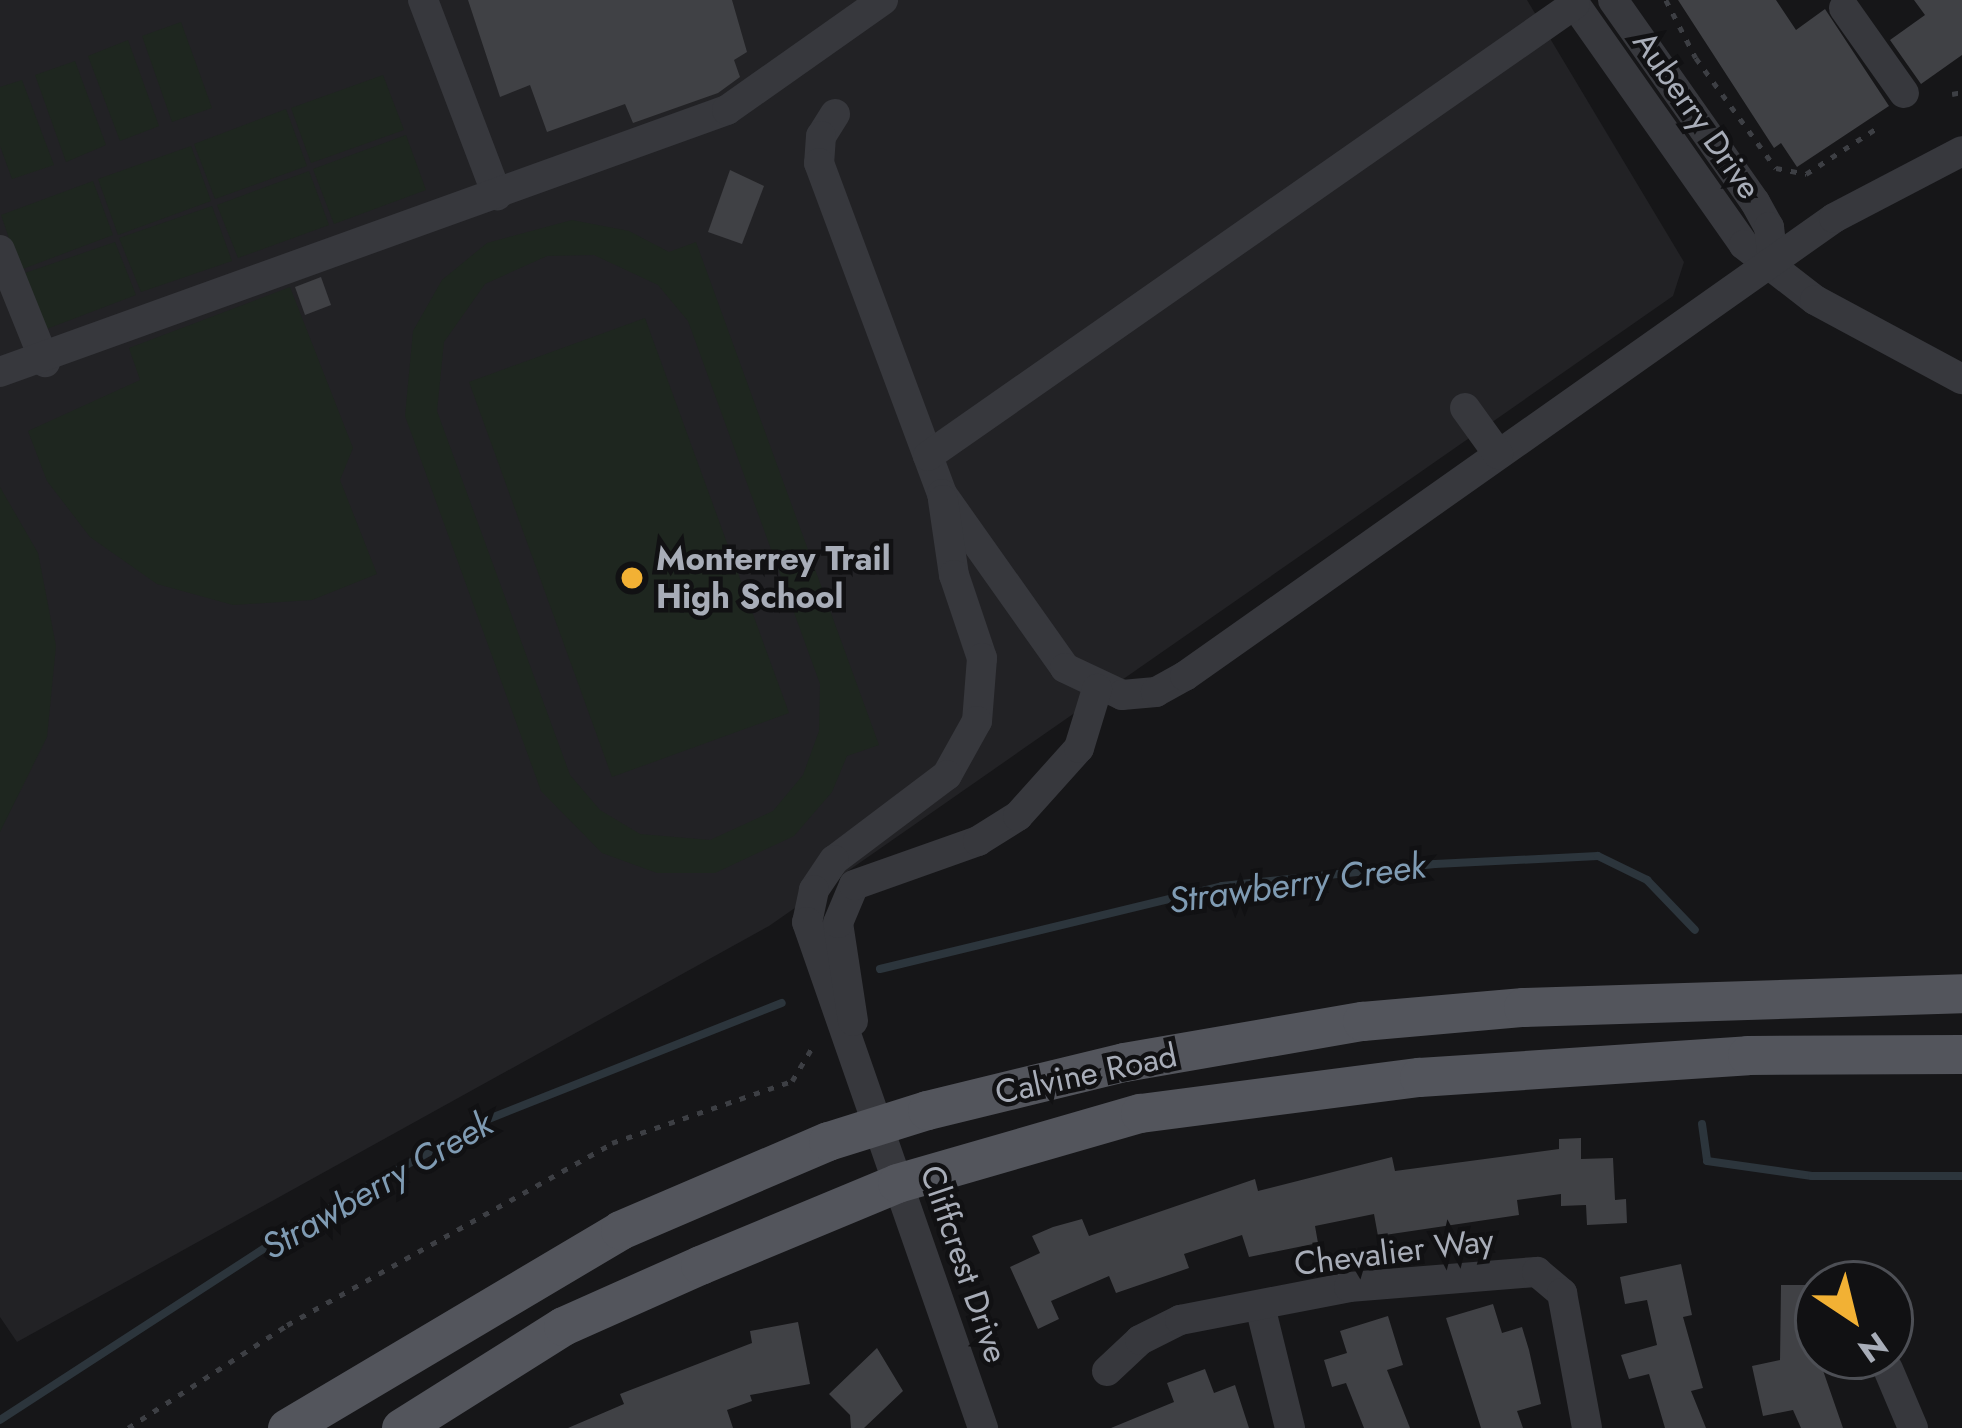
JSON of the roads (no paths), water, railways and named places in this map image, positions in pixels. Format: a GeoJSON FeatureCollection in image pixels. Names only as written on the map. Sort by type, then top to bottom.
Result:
{"type":"FeatureCollection","features":[{"type":"Feature","properties":{"kind":"main road","name":"Calvine Road"},"geometry":{"type":"LineString","coordinates":[[286,1428],[411,1347],[620,1230],[877,1123],[1124,1062],[1362,1021],[1523,1007],[1962,993]]}},
{"type":"Feature","properties":{"kind":"main road","name":"Calvine Road"},"geometry":{"type":"LineString","coordinates":[[401,1428],[563,1326],[897,1183],[1140,1112],[1419,1077],[1747,1055],[1962,1054]]}},
{"type":"Feature","properties":{"kind":"street"},"geometry":{"type":"LineString","coordinates":[[423,0],[496,195]]}},
{"type":"Feature","properties":{"kind":"street"},"geometry":{"type":"LineString","coordinates":[[0,373],[46,362],[728,110],[883,0]]}},
{"type":"Feature","properties":{"kind":"street","name":"Auberry Drive"},"geometry":{"type":"LineString","coordinates":[[1613,0],[1755,202],[1769,226],[1773,260]]}},
{"type":"Feature","properties":{"kind":"street"},"geometry":{"type":"LineString","coordinates":[[928,456],[1573,2]]}},
{"type":"Feature","properties":{"kind":"street","name":"Auberry Drive"},"geometry":{"type":"LineString","coordinates":[[1573,2],[1744,244],[1773,260],[1815,300],[1962,379]]}},
{"type":"Feature","properties":{"kind":"street"},"geometry":{"type":"LineString","coordinates":[[1846,3],[1904,93]]}},
{"type":"Feature","properties":{"kind":"street"},"geometry":{"type":"LineString","coordinates":[[835,114],[821,136],[819,163],[942,494],[954,575],[982,658],[977,721],[947,775],[844,851],[809,900],[810,950],[861,1075]]}},
{"type":"Feature","properties":{"kind":"street"},"geometry":{"type":"LineString","coordinates":[[942,494],[1053,654],[1097,688],[1140,695],[1185,676],[1773,260],[1906,176],[1962,151]]}},
{"type":"Feature","properties":{"kind":"street"},"geometry":{"type":"LineString","coordinates":[[0,250],[46,362]]}},
{"type":"Feature","properties":{"kind":"street"},"geometry":{"type":"LineString","coordinates":[[1465,408],[1498,454]]}},
{"type":"Feature","properties":{"kind":"street"},"geometry":{"type":"LineString","coordinates":[[861,1075],[838,923],[844,899],[865,877],[978,841],[1018,816],[1078,748],[1097,688]]}},
{"type":"Feature","properties":{"kind":"street","name":"Cliffcrest Drive"},"geometry":{"type":"LineString","coordinates":[[861,1075],[983,1428]]}},
{"type":"Feature","properties":{"kind":"street","name":"Chevalier Way"},"geometry":{"type":"LineString","coordinates":[[1107,1371],[1158,1328],[1349,1287],[1537,1272],[1562,1293],[1587,1428]]}},
{"type":"Feature","properties":{"kind":"street"},"geometry":{"type":"LineString","coordinates":[[1260,1306],[1290,1428]]}},
{"type":"Feature","properties":{"kind":"street"},"geometry":{"type":"LineString","coordinates":[[1893,1380],[1913,1428]]}},
{"type":"Feature","properties":{"kind":"waterway","name":"Strawberry Creek"},"geometry":{"type":"LineString","coordinates":[[880,969],[1222,886],[1435,864],[1598,856],[1647,880],[1695,930]]}},
{"type":"Feature","properties":{"kind":"waterway","name":"Strawberry Creek"},"geometry":{"type":"LineString","coordinates":[[0,1420],[302,1224],[486,1120],[782,1003]]}},
{"type":"Feature","properties":{"kind":"waterway","name":"Strawberry Creek"},"geometry":{"type":"LineString","coordinates":[[1702,1124],[1707,1161],[1812,1176],[1962,1176]]}},
{"type":"Feature","properties":{"kind":"place","name":"Monterrey Trail High School"},"geometry":{"type":"Point","coordinates":[632,578]}}]}
